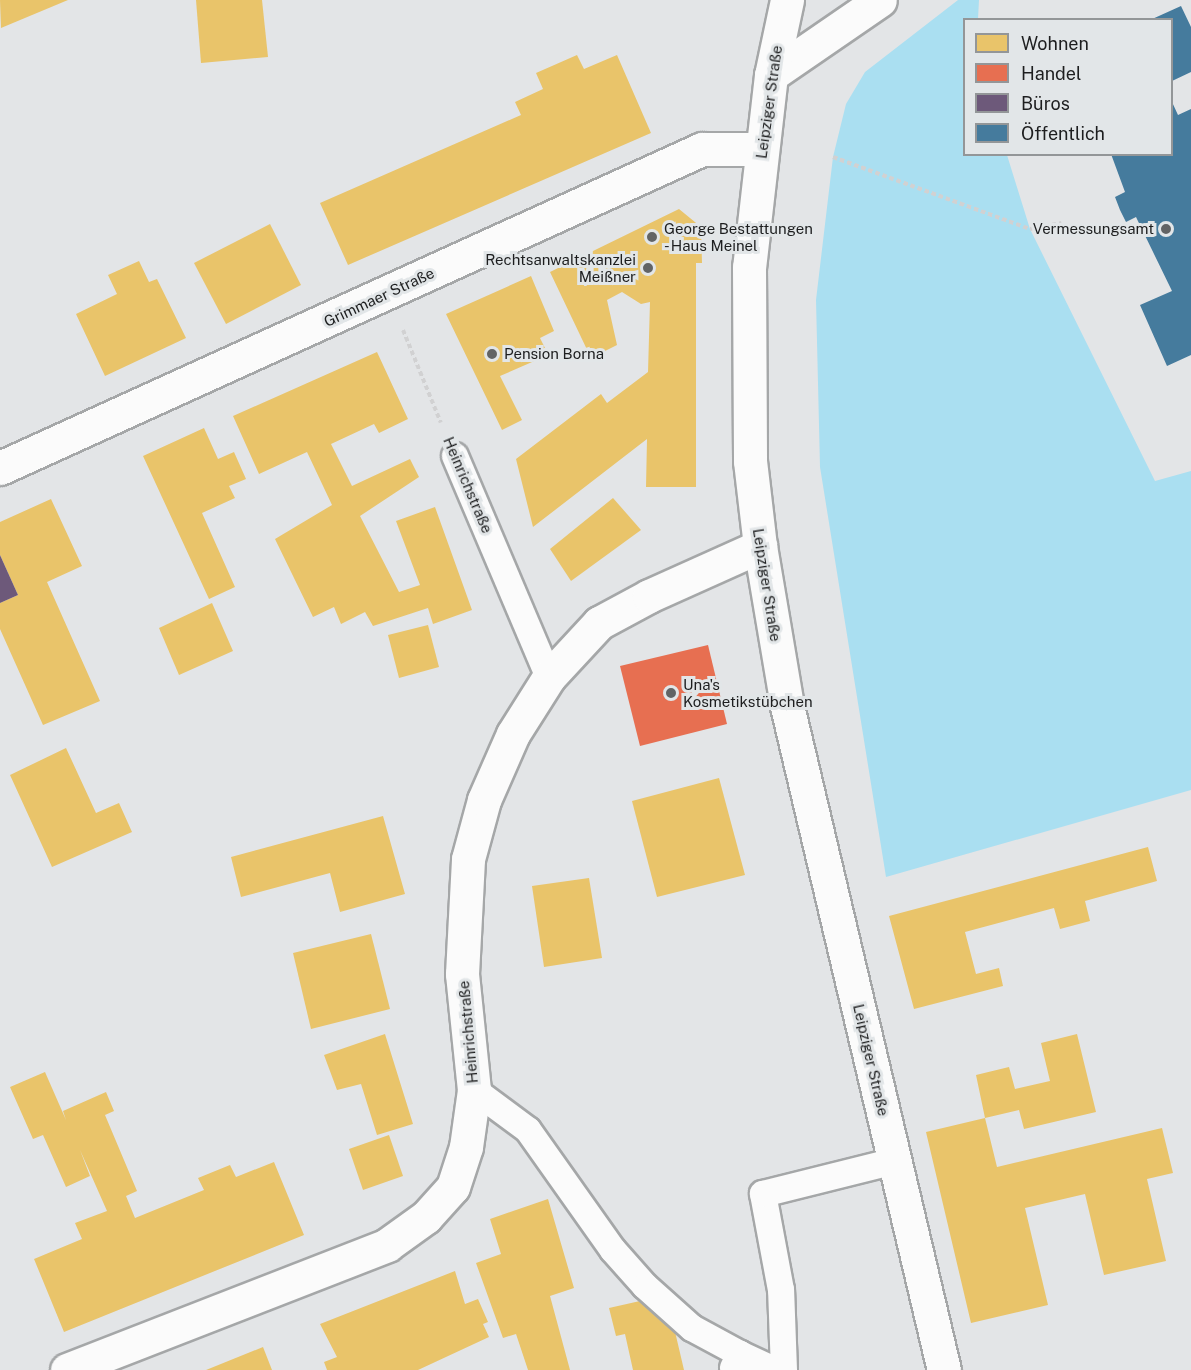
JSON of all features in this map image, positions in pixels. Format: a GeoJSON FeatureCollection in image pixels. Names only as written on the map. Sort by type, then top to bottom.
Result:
{"type":"FeatureCollection","features":[{"type":"Feature","properties":{"kind":"street","name":"Leipziger Straße"},"geometry":{"type":"LineString","coordinates":[[787,0],[771,75],[749,267],[747,365],[750,460],[760,546],[787,706],[944,1370]]}},
{"type":"Feature","properties":{"kind":"street"},"geometry":{"type":"LineString","coordinates":[[771,75],[880,0]]}},
{"type":"Feature","properties":{"kind":"street","name":"Grimmaer Straße"},"geometry":{"type":"LineString","coordinates":[[0,468],[702,149],[762,148]]}},
{"type":"Feature","properties":{"kind":"street","name":"Heinrichstraße"},"geometry":{"type":"LineString","coordinates":[[67,1370],[387,1245],[426,1217],[453,1187],[466,1147],[474,1090],[462,974],[468,859],[484,800],[513,734],[549,677],[599,623],[649,596],[760,546]]}},
{"type":"Feature","properties":{"kind":"lane","name":"Heinrichstraße"},"geometry":{"type":"LineString","coordinates":[[455,456],[549,677]]}},
{"type":"Feature","properties":{"kind":"lane"},"geometry":{"type":"LineString","coordinates":[[474,1090],[528,1130],[613,1250],[645,1286],[692,1328],[736,1362],[775,1370]]}},
{"type":"Feature","properties":{"kind":"lane"},"geometry":{"type":"LineString","coordinates":[[783,1370],[781,1290],[763,1194],[895,1161]]}},
{"type":"Feature","properties":{"kind":"path"},"geometry":{"type":"LineString","coordinates":[[833,157],[1030,229],[1061,223]]}},
{"type":"Feature","properties":{"kind":"path","name":"Heinrichstraße"},"geometry":{"type":"LineString","coordinates":[[388,293],[455,456]]}},
{"type":"Feature","properties":{"kind":"shaded area"},"geometry":{"type":"Polygon","coordinates":[[[958,0],[979,0],[978,18],[963,18],[963,156],[1007,156],[1030,229],[1155,481],[1191,471],[1191,790],[886,877],[820,467],[816,300],[833,157],[846,104],[865,72],[958,0]]]}},
{"type":"Feature","properties":{"kind":"building: Wohnen"},"geometry":{"type":"Polygon","coordinates":[[[0,0],[68,0],[1,28],[0,0]]]}},
{"type":"Feature","properties":{"kind":"building: Wohnen"},"geometry":{"type":"Polygon","coordinates":[[[196,0],[262,0],[268,57],[201,63],[196,0]]]}},
{"type":"Feature","properties":{"kind":"building: Wohnen"},"geometry":{"type":"Polygon","coordinates":[[[577,55],[584,69],[617,55],[651,133],[348,265],[320,203],[521,115],[515,102],[543,89],[536,73],[577,55]]]}},
{"type":"Feature","properties":{"kind":"building: Wohnen"},"geometry":{"type":"Polygon","coordinates":[[[679,209],[701,227],[702,263],[696,263],[696,487],[646,487],[647,439],[533,527],[516,459],[601,394],[607,403],[648,372],[650,302],[641,304],[622,292],[607,300],[617,345],[591,358],[550,272],[679,209]]]}},
{"type":"Feature","properties":{"kind":"building: Wohnen"},"geometry":{"type":"Polygon","coordinates":[[[270,224],[301,285],[226,324],[194,263],[270,224]]]}},
{"type":"Feature","properties":{"kind":"building: Wohnen"},"geometry":{"type":"Polygon","coordinates":[[[139,261],[149,282],[157,279],[186,338],[105,376],[76,314],[117,294],[108,275],[139,261]]]}},
{"type":"Feature","properties":{"kind":"building: Wohnen"},"geometry":{"type":"Polygon","coordinates":[[[531,276],[554,331],[540,338],[545,348],[536,352],[539,359],[500,376],[522,420],[502,430],[446,314],[531,276]]]}},
{"type":"Feature","properties":{"kind":"building: Wohnen"},"geometry":{"type":"Polygon","coordinates":[[[377,352],[408,419],[379,433],[374,424],[331,444],[352,486],[410,459],[419,477],[360,516],[399,592],[420,585],[396,521],[435,507],[472,610],[433,624],[428,608],[373,626],[365,612],[341,624],[334,607],[313,617],[275,539],[332,505],[307,452],[259,474],[233,416],[377,352]]]}},
{"type":"Feature","properties":{"kind":"building: Wohnen"},"geometry":{"type":"Polygon","coordinates":[[[204,428],[218,459],[234,452],[246,479],[229,486],[235,498],[202,513],[235,587],[209,599],[143,456],[204,428]]]}},
{"type":"Feature","properties":{"kind":"building: Wohnen"},"geometry":{"type":"Polygon","coordinates":[[[613,498],[641,530],[571,581],[550,549],[613,498]]]}},
{"type":"Feature","properties":{"kind":"building: Wohnen"},"geometry":{"type":"Polygon","coordinates":[[[51,499],[82,566],[47,582],[100,701],[43,725],[0,629],[0,603],[18,595],[0,555],[0,522],[51,499]]]}},
{"type":"Feature","properties":{"kind":"building: Wohnen"},"geometry":{"type":"Polygon","coordinates":[[[212,603],[233,651],[179,675],[159,628],[212,603]]]}},
{"type":"Feature","properties":{"kind":"building: Wohnen"},"geometry":{"type":"Polygon","coordinates":[[[428,625],[439,667],[399,678],[388,635],[428,625]]]}},
{"type":"Feature","properties":{"kind":"building: Wohnen"},"geometry":{"type":"Polygon","coordinates":[[[66,748],[96,813],[119,803],[132,832],[52,867],[10,775],[66,748]]]}},
{"type":"Feature","properties":{"kind":"building: Wohnen"},"geometry":{"type":"Polygon","coordinates":[[[719,778],[745,875],[657,897],[632,801],[719,778]]]}},
{"type":"Feature","properties":{"kind":"building: Wohnen"},"geometry":{"type":"Polygon","coordinates":[[[383,816],[405,894],[340,912],[330,873],[241,897],[231,857],[383,816]]]}},
{"type":"Feature","properties":{"kind":"building: Wohnen"},"geometry":{"type":"Polygon","coordinates":[[[1148,847],[1157,881],[1085,901],[1090,921],[1060,929],[1054,908],[965,932],[976,974],[999,968],[1003,986],[914,1009],[889,916],[1148,847]]]}},
{"type":"Feature","properties":{"kind":"building: Wohnen"},"geometry":{"type":"Polygon","coordinates":[[[589,878],[602,958],[544,967],[532,886],[589,878]]]}},
{"type":"Feature","properties":{"kind":"building: Wohnen"},"geometry":{"type":"Polygon","coordinates":[[[371,934],[390,1009],[311,1029],[293,953],[371,934]]]}},
{"type":"Feature","properties":{"kind":"building: Wohnen"},"geometry":{"type":"Polygon","coordinates":[[[385,1034],[413,1124],[377,1135],[361,1084],[337,1090],[324,1055],[385,1034]]]}},
{"type":"Feature","properties":{"kind":"building: Wohnen"},"geometry":{"type":"Polygon","coordinates":[[[1077,1034],[1096,1112],[1024,1129],[1019,1110],[985,1118],[976,1075],[1009,1067],[1015,1089],[1050,1081],[1041,1043],[1077,1034]]]}},
{"type":"Feature","properties":{"kind":"building: Wohnen"},"geometry":{"type":"Polygon","coordinates":[[[45,1072],[66,1120],[63,1111],[106,1092],[114,1111],[105,1115],[137,1191],[126,1196],[135,1218],[204,1190],[198,1178],[230,1165],[236,1177],[274,1162],[304,1235],[64,1332],[34,1259],[82,1239],[75,1223],[107,1211],[80,1150],[90,1176],[66,1187],[43,1135],[33,1139],[10,1087],[45,1072]]]}},
{"type":"Feature","properties":{"kind":"building: Wohnen"},"geometry":{"type":"Polygon","coordinates":[[[985,1118],[997,1167],[1162,1128],[1173,1173],[1147,1179],[1166,1261],[1104,1275],[1085,1194],[1025,1208],[1048,1305],[971,1323],[926,1132],[985,1118]]]}},
{"type":"Feature","properties":{"kind":"building: Wohnen"},"geometry":{"type":"Polygon","coordinates":[[[389,1135],[403,1176],[363,1190],[349,1149],[389,1135]]]}},
{"type":"Feature","properties":{"kind":"building: Wohnen"},"geometry":{"type":"Polygon","coordinates":[[[548,1199],[574,1288],[550,1296],[570,1370],[528,1370],[516,1334],[503,1338],[476,1263],[501,1254],[490,1219],[548,1199]]]}},
{"type":"Feature","properties":{"kind":"building: Wohnen"},"geometry":{"type":"Polygon","coordinates":[[[455,1271],[465,1304],[478,1299],[488,1322],[483,1324],[489,1337],[418,1370],[327,1370],[324,1362],[337,1357],[320,1324],[455,1271]]]}},
{"type":"Feature","properties":{"kind":"building: Wohnen"},"geometry":{"type":"Polygon","coordinates":[[[640,1301],[673,1323],[684,1370],[633,1370],[625,1334],[616,1336],[609,1308],[640,1301]]]}},
{"type":"Feature","properties":{"kind":"building: Wohnen"},"geometry":{"type":"Polygon","coordinates":[[[263,1347],[272,1370],[206,1370],[263,1347]]]}},
{"type":"Feature","properties":{"kind":"building: Handel"},"geometry":{"type":"Polygon","coordinates":[[[708,645],[727,724],[640,746],[620,666],[708,645]]]}},
{"type":"Feature","properties":{"kind":"building: Büros"},"geometry":{"type":"Polygon","coordinates":[[[0,555],[18,595],[0,603],[0,555]]]}},
{"type":"Feature","properties":{"kind":"building: Öffentlich"},"geometry":{"type":"Polygon","coordinates":[[[1181,6],[1191,27],[1191,72],[1173,81],[1173,18],[1154,18],[1181,6]]]}},
{"type":"Feature","properties":{"kind":"building: Öffentlich","name":"Vermessungsamt"},"geometry":{"type":"Polygon","coordinates":[[[1173,104],[1178,115],[1191,109],[1191,355],[1167,366],[1140,305],[1172,291],[1136,217],[1126,222],[1120,210],[1115,197],[1125,192],[1112,156],[1173,156],[1173,104]]]}},
{"type":"Feature","properties":{"kind":"place","name":"Vermessungsamt"},"geometry":{"type":"Point","coordinates":[1166,229]}},
{"type":"Feature","properties":{"kind":"place","name":"George Bestattungen - Haus Meinel"},"geometry":{"type":"Point","coordinates":[652,237]}},
{"type":"Feature","properties":{"kind":"place","name":"Rechtsanwaltskanzlei Meißner"},"geometry":{"type":"Point","coordinates":[648,268]}},
{"type":"Feature","properties":{"kind":"place","name":"Pension Borna"},"geometry":{"type":"Point","coordinates":[492,354]}},
{"type":"Feature","properties":{"kind":"place","name":"Una's Kosmetikstübchen"},"geometry":{"type":"Point","coordinates":[671,693]}}]}
